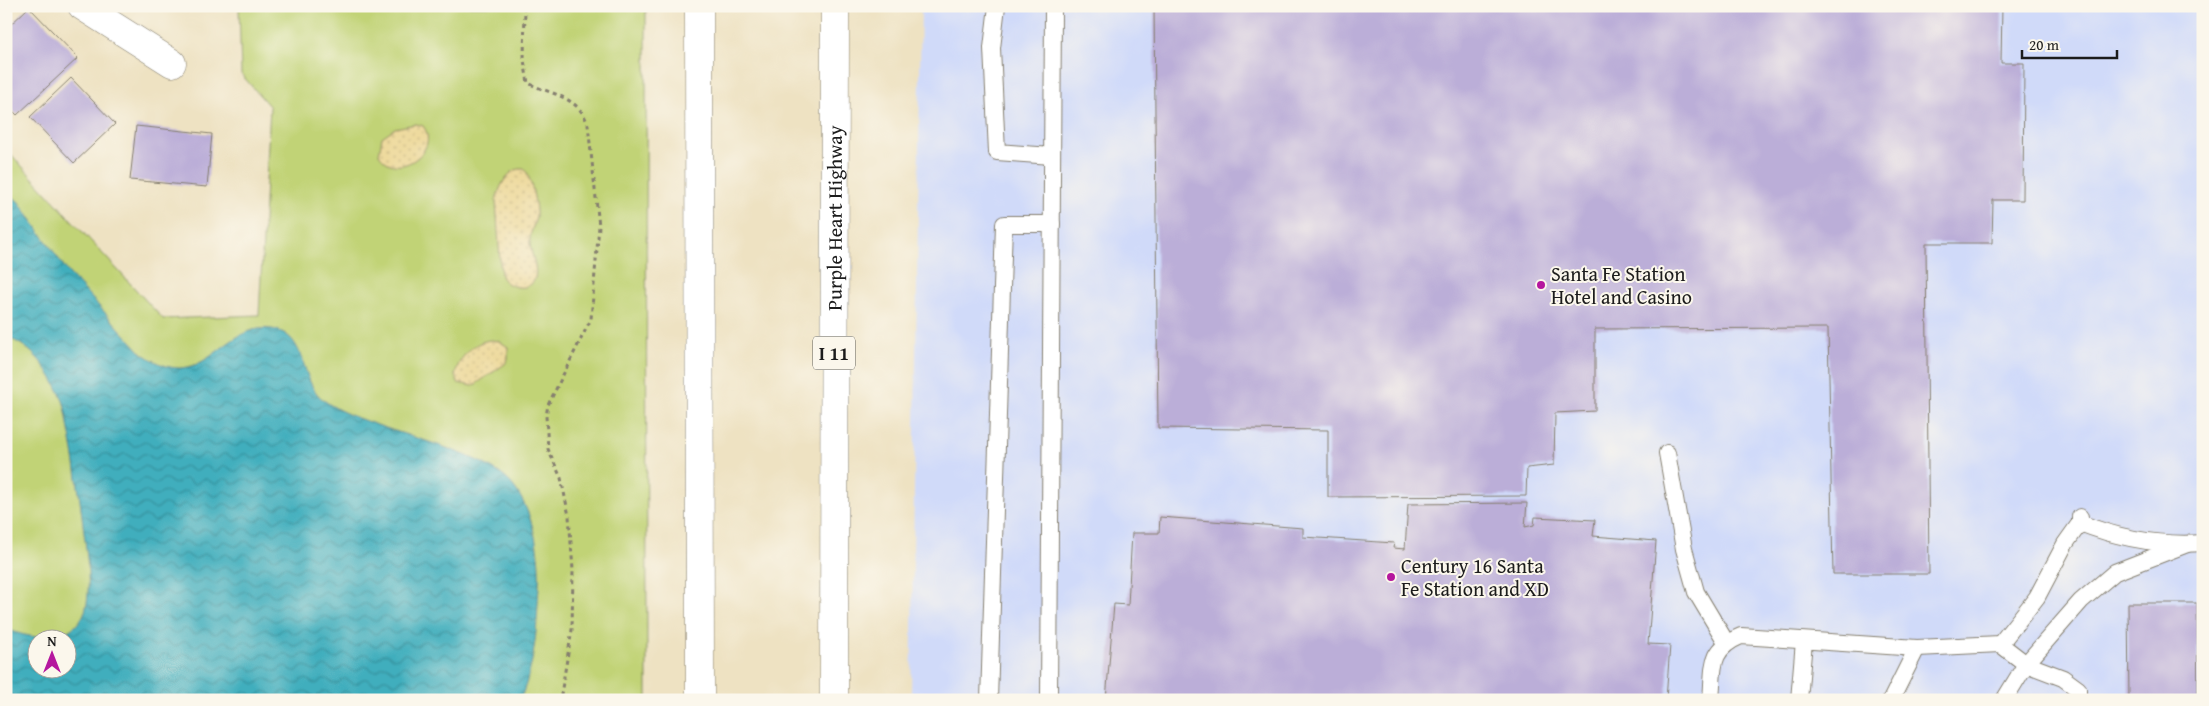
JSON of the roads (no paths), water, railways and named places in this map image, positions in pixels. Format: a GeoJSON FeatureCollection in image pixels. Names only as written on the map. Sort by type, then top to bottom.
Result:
{"type":"FeatureCollection","features":[{"type":"Feature","properties":{"kind":"main road"},"geometry":{"type":"LineString","coordinates":[[699,6],[700,700]]}},
{"type":"Feature","properties":{"kind":"main road","name":"Purple Heart Highway"},"geometry":{"type":"LineString","coordinates":[[834,700],[835,6]]}},
{"type":"Feature","properties":{"kind":"main road"},"geometry":{"type":"LineString","coordinates":[[85,8],[172,64]]}},
{"type":"Feature","properties":{"kind":"lane"},"geometry":{"type":"LineString","coordinates":[[996,6],[992,48],[997,152],[1052,156]]}},
{"type":"Feature","properties":{"kind":"lane"},"geometry":{"type":"LineString","coordinates":[[1049,700],[1053,6]]}},
{"type":"Feature","properties":{"kind":"lane"},"geometry":{"type":"LineString","coordinates":[[989,700],[1004,224],[1052,224]]}},
{"type":"Feature","properties":{"kind":"lane"},"geometry":{"type":"LineString","coordinates":[[1667,453],[1684,549],[1696,592],[1726,642]]}},
{"type":"Feature","properties":{"kind":"lane"},"geometry":{"type":"LineString","coordinates":[[2000,644],[2037,597],[2080,520],[2108,534],[2195,543]]}},
{"type":"Feature","properties":{"kind":"lane"},"geometry":{"type":"LineString","coordinates":[[2004,700],[2026,664],[2081,601],[2115,572],[2195,543]]}},
{"type":"Feature","properties":{"kind":"lane"},"geometry":{"type":"LineString","coordinates":[[1711,700],[1716,654],[1726,642],[1741,636],[1917,648],[2000,644],[2026,664],[2063,678],[2078,690],[2078,700]]}},
{"type":"Feature","properties":{"kind":"lane"},"geometry":{"type":"LineString","coordinates":[[1799,700],[1804,641]]}},
{"type":"Feature","properties":{"kind":"lane"},"geometry":{"type":"LineString","coordinates":[[1891,700],[1917,648]]}},
{"type":"Feature","properties":{"kind":"water"},"geometry":{"type":"Polygon","coordinates":[[[6,191],[19,202],[68,272],[140,351],[162,364],[180,368],[196,364],[238,336],[254,330],[272,329],[284,333],[293,340],[311,383],[317,393],[331,405],[358,418],[465,455],[496,471],[508,480],[523,502],[533,529],[538,558],[539,585],[535,643],[533,658],[520,700],[189,700],[178,698],[6,700],[6,628],[28,636],[28,678],[78,678],[78,628],[72,628],[83,616],[88,592],[86,548],[76,473],[63,400],[40,360],[16,341],[6,337],[6,191]]]}},
{"type":"Feature","properties":{"kind":"place","name":"Santa Fe Station Hotel and Casino"},"geometry":{"type":"Point","coordinates":[1541,285]}},
{"type":"Feature","properties":{"kind":"place","name":"Century 16 Santa Fe Station and XD"},"geometry":{"type":"Point","coordinates":[1391,577]}}]}
